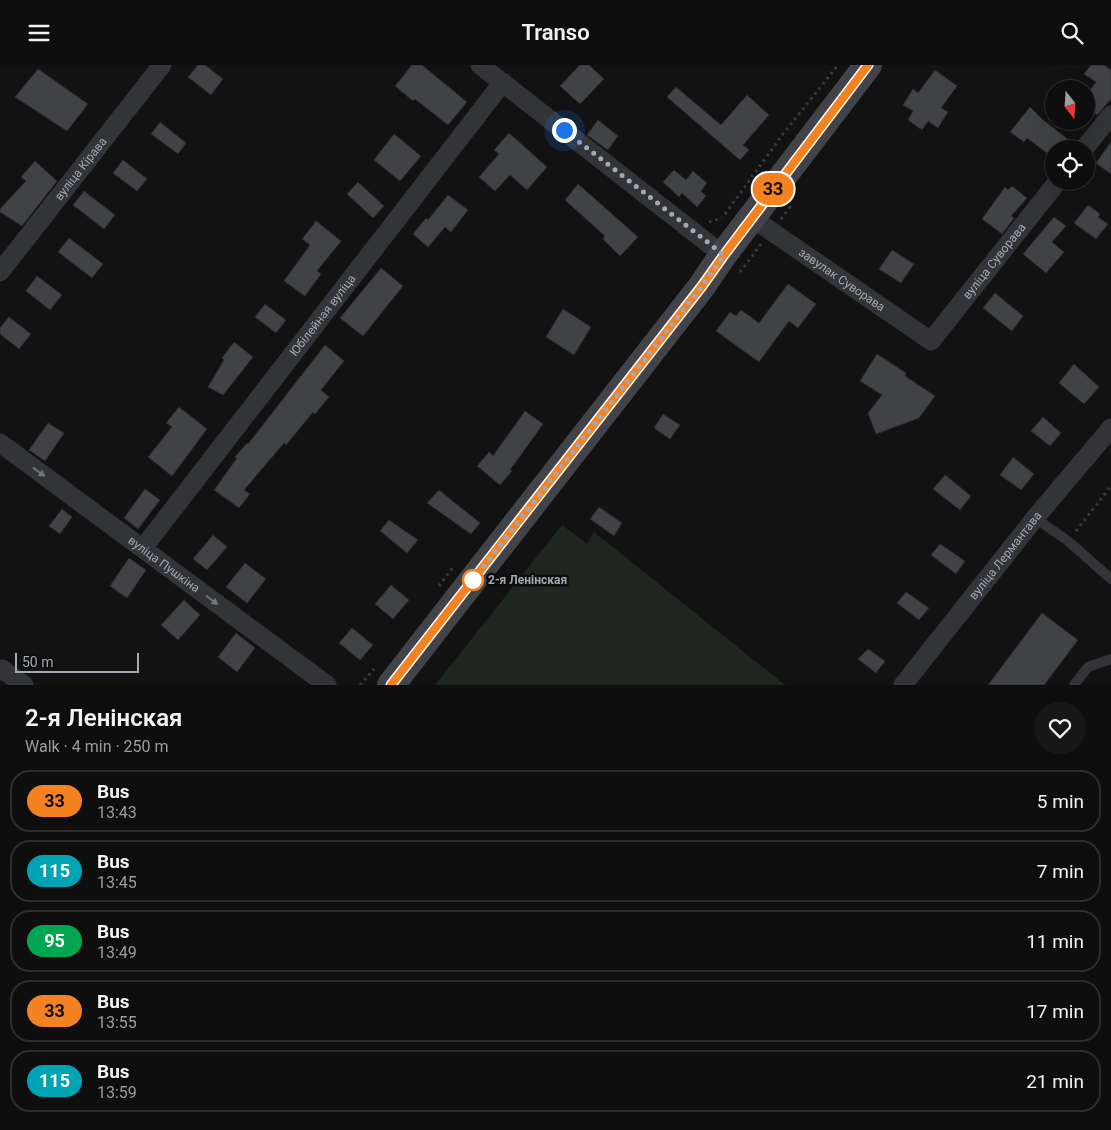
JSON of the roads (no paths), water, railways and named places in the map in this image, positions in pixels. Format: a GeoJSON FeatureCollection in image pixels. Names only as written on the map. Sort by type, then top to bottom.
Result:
{"type":"FeatureCollection","features":[{"type":"Feature","properties":{"kind":"main road"},"geometry":{"type":"LineString","coordinates":[[391,685],[702,286],[868,65]]}},
{"type":"Feature","properties":{"kind":"street","name":"вуліца Кірава"},"geometry":{"type":"LineString","coordinates":[[0,272],[162,65]]}},
{"type":"Feature","properties":{"kind":"street"},"geometry":{"type":"LineString","coordinates":[[480,65],[724,255]]}},
{"type":"Feature","properties":{"kind":"street","name":"Юбілейная вуліца"},"geometry":{"type":"LineString","coordinates":[[143,548],[503,82]]}},
{"type":"Feature","properties":{"kind":"street"},"geometry":{"type":"LineString","coordinates":[[1091,140],[1111,115]]}},
{"type":"Feature","properties":{"kind":"street","name":"вуліца Суворава"},"geometry":{"type":"LineString","coordinates":[[931,341],[1051,190]]}},
{"type":"Feature","properties":{"kind":"street","name":"завулак Суворава"},"geometry":{"type":"LineString","coordinates":[[752,218],[931,341]]}},
{"type":"Feature","properties":{"kind":"street","name":"вуліца Лермантава"},"geometry":{"type":"LineString","coordinates":[[903,685],[1036,518],[1111,428]]}},
{"type":"Feature","properties":{"kind":"street","name":"вуліца Пушкіна"},"geometry":{"type":"LineString","coordinates":[[0,443],[327,685]]}},
{"type":"Feature","properties":{"kind":"street"},"geometry":{"type":"LineString","coordinates":[[0,671],[2,669],[24,685]]}},
{"type":"Feature","properties":{"kind":"lane"},"geometry":{"type":"LineString","coordinates":[[1036,518],[1068,541],[1111,579]]}},
{"type":"Feature","properties":{"kind":"lane"},"geometry":{"type":"LineString","coordinates":[[1074,685],[1088,667],[1111,659]]}},
{"type":"Feature","properties":{"kind":"place","name":"2-я Ленінская"},"geometry":{"type":"Point","coordinates":[473,580]}}]}
